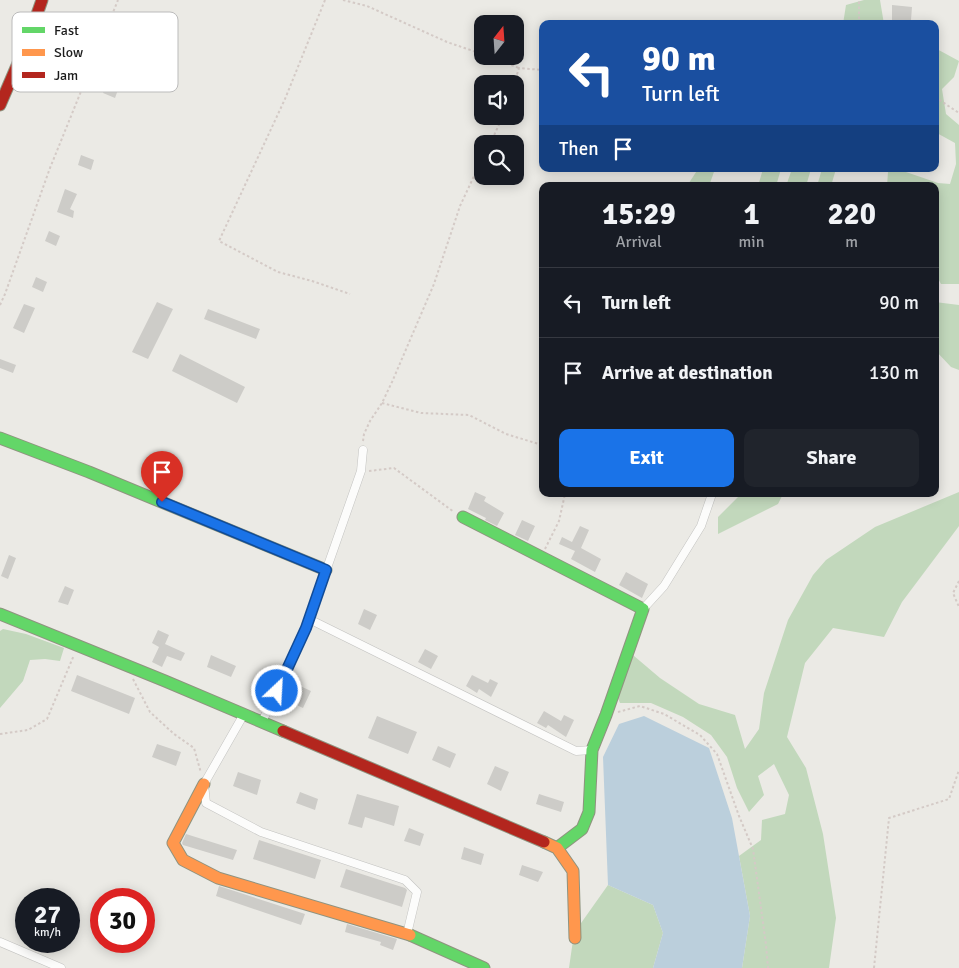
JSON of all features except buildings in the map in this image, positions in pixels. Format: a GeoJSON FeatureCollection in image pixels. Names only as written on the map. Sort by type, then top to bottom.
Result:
{"type":"FeatureCollection","features":[{"type":"Feature","properties":{"kind":"street"},"geometry":{"type":"LineString","coordinates":[[38,12],[42,0]]}},
{"type":"Feature","properties":{"kind":"street"},"geometry":{"type":"LineString","coordinates":[[0,105],[4,87],[12,71]]}},
{"type":"Feature","properties":{"kind":"street"},"geometry":{"type":"LineString","coordinates":[[0,438],[89,472],[326,570]]}},
{"type":"Feature","properties":{"kind":"street"},"geometry":{"type":"LineString","coordinates":[[262,722],[309,619],[361,471],[363,450]]}},
{"type":"Feature","properties":{"kind":"street"},"geometry":{"type":"LineString","coordinates":[[557,848],[582,829],[589,812],[592,750],[643,609],[664,586],[701,526],[711,497]]}},
{"type":"Feature","properties":{"kind":"street"},"geometry":{"type":"LineString","coordinates":[[463,518],[643,609]]}},
{"type":"Feature","properties":{"kind":"street"},"geometry":{"type":"LineString","coordinates":[[0,614],[244,714],[557,848],[573,871],[575,938]]}},
{"type":"Feature","properties":{"kind":"street"},"geometry":{"type":"LineString","coordinates":[[309,619],[576,751],[592,750]]}},
{"type":"Feature","properties":{"kind":"street"},"geometry":{"type":"LineString","coordinates":[[244,714],[173,842],[183,860],[218,878],[407,934],[484,968]]}},
{"type":"Feature","properties":{"kind":"street"},"geometry":{"type":"LineString","coordinates":[[204,784],[206,803],[261,832],[405,880],[417,892],[407,934]]}},
{"type":"Feature","properties":{"kind":"street"},"geometry":{"type":"LineString","coordinates":[[0,942],[61,968]]}},
{"type":"Feature","properties":{"kind":"path"},"geometry":{"type":"LineString","coordinates":[[113,12],[118,0]]}},
{"type":"Feature","properties":{"kind":"path"},"geometry":{"type":"LineString","coordinates":[[325,0],[285,99],[219,241],[278,272],[350,294]]}},
{"type":"Feature","properties":{"kind":"path"},"geometry":{"type":"LineString","coordinates":[[343,0],[368,6],[448,42],[474,51]]}},
{"type":"Feature","properties":{"kind":"path"},"geometry":{"type":"LineString","coordinates":[[859,0],[859,20]]}},
{"type":"Feature","properties":{"kind":"path"},"geometry":{"type":"LineString","coordinates":[[512,65],[520,68],[539,70]]}},
{"type":"Feature","properties":{"kind":"path"},"geometry":{"type":"LineString","coordinates":[[517,75],[520,68]]}},
{"type":"Feature","properties":{"kind":"path"},"geometry":{"type":"LineString","coordinates":[[0,305],[50,168],[81,92]]}},
{"type":"Feature","properties":{"kind":"path"},"geometry":{"type":"LineString","coordinates":[[939,100],[959,113]]}},
{"type":"Feature","properties":{"kind":"path"},"geometry":{"type":"LineString","coordinates":[[363,450],[364,434],[392,382],[434,284],[460,206],[474,176]]}},
{"type":"Feature","properties":{"kind":"path"},"geometry":{"type":"LineString","coordinates":[[382,403],[422,414],[469,415],[506,434],[539,444]]}},
{"type":"Feature","properties":{"kind":"path"},"geometry":{"type":"LineString","coordinates":[[361,471],[394,468],[463,518]]}},
{"type":"Feature","properties":{"kind":"path"},"geometry":{"type":"LineString","coordinates":[[541,558],[559,521],[564,497]]}},
{"type":"Feature","properties":{"kind":"path"},"geometry":{"type":"LineString","coordinates":[[959,581],[954,593],[959,607]]}},
{"type":"Feature","properties":{"kind":"path"},"geometry":{"type":"LineString","coordinates":[[0,734],[28,730],[47,719],[78,646]]}},
{"type":"Feature","properties":{"kind":"path"},"geometry":{"type":"LineString","coordinates":[[126,665],[150,712],[174,734],[194,748],[204,784]]}},
{"type":"Feature","properties":{"kind":"path"},"geometry":{"type":"LineString","coordinates":[[606,715],[640,706],[664,714],[700,735],[717,754],[753,849],[768,968]]}},
{"type":"Feature","properties":{"kind":"path"},"geometry":{"type":"LineString","coordinates":[[874,968],[889,818],[949,799],[959,770]]}},
{"type":"Feature","properties":{"kind":"green space"},"geometry":{"type":"Polygon","coordinates":[[[864,0],[880,0],[883,20],[844,20],[846,5],[864,0]]]}},
{"type":"Feature","properties":{"kind":"green space"},"geometry":{"type":"Polygon","coordinates":[[[939,50],[959,61],[954,77],[942,89],[946,114],[959,125],[959,284],[941,284],[939,280],[939,183],[950,184],[956,164],[955,143],[939,134],[939,50]]]}},
{"type":"Feature","properties":{"kind":"green space"},"geometry":{"type":"Polygon","coordinates":[[[696,172],[714,172],[710,182],[690,182],[696,172]]]}},
{"type":"Feature","properties":{"kind":"green space"},"geometry":{"type":"Polygon","coordinates":[[[762,172],[780,172],[777,182],[759,182],[762,172]]]}},
{"type":"Feature","properties":{"kind":"green space"},"geometry":{"type":"Polygon","coordinates":[[[791,172],[810,172],[807,182],[787,182],[791,172]]]}},
{"type":"Feature","properties":{"kind":"green space"},"geometry":{"type":"Polygon","coordinates":[[[821,172],[835,172],[832,182],[818,182],[821,172]]]}},
{"type":"Feature","properties":{"kind":"green space"},"geometry":{"type":"Polygon","coordinates":[[[888,172],[906,172],[935,182],[887,182],[888,172]]]}},
{"type":"Feature","properties":{"kind":"green space"},"geometry":{"type":"Polygon","coordinates":[[[939,302],[959,305],[959,370],[951,367],[939,354],[939,302]]]}},
{"type":"Feature","properties":{"kind":"green space"},"geometry":{"type":"Polygon","coordinates":[[[959,492],[959,526],[902,602],[884,637],[833,628],[805,663],[787,737],[806,768],[823,834],[836,918],[829,968],[742,968],[750,916],[739,856],[761,840],[762,820],[785,814],[789,795],[774,764],[758,776],[764,795],[749,812],[737,788],[727,757],[711,735],[683,717],[651,703],[620,703],[611,681],[627,650],[660,678],[699,704],[735,715],[745,749],[759,729],[764,693],[788,620],[813,575],[826,560],[875,527],[959,492]]]}},
{"type":"Feature","properties":{"kind":"green space"},"geometry":{"type":"Polygon","coordinates":[[[738,497],[782,497],[778,504],[718,534],[718,517],[738,497]]]}},
{"type":"Feature","properties":{"kind":"green space"},"geometry":{"type":"Polygon","coordinates":[[[3,629],[26,634],[64,648],[60,661],[30,660],[23,681],[0,708],[0,631],[3,629]]]}},
{"type":"Feature","properties":{"kind":"green space"},"geometry":{"type":"Polygon","coordinates":[[[608,885],[653,905],[663,933],[653,968],[569,968],[574,933],[608,885]]]}},
{"type":"Feature","properties":{"kind":"water"},"geometry":{"type":"Polygon","coordinates":[[[644,716],[709,748],[732,818],[750,916],[742,968],[653,968],[663,933],[653,905],[608,885],[603,757],[619,724],[644,716]]]}},
{"type":"Feature","properties":{"kind":"traffic: fast"},"geometry":{"type":"LineString","coordinates":[[0,438],[89,472],[326,570]]}},
{"type":"Feature","properties":{"kind":"traffic: fast"},"geometry":{"type":"LineString","coordinates":[[463,517],[643,609],[592,750],[589,812],[582,829],[557,848]]}},
{"type":"Feature","properties":{"kind":"traffic: fast"},"geometry":{"type":"LineString","coordinates":[[0,614],[283,731]]}},
{"type":"Feature","properties":{"kind":"traffic: fast"},"geometry":{"type":"LineString","coordinates":[[410,935],[484,968]]}},
{"type":"Feature","properties":{"kind":"traffic: slow"},"geometry":{"type":"LineString","coordinates":[[204,784],[173,843],[183,860],[218,878],[410,935]]}},
{"type":"Feature","properties":{"kind":"traffic: slow"},"geometry":{"type":"LineString","coordinates":[[544,842],[557,848],[573,871],[575,938]]}},
{"type":"Feature","properties":{"kind":"traffic: jam"},"geometry":{"type":"LineString","coordinates":[[38,12],[42,0]]}},
{"type":"Feature","properties":{"kind":"traffic: jam"},"geometry":{"type":"LineString","coordinates":[[0,105],[12,77]]}},
{"type":"Feature","properties":{"kind":"traffic: jam"},"geometry":{"type":"LineString","coordinates":[[283,731],[544,842]]}},
{"type":"Feature","properties":{"kind":"route"},"geometry":{"type":"LineString","coordinates":[[162,502],[326,570],[306,628],[277,691]]}}]}
